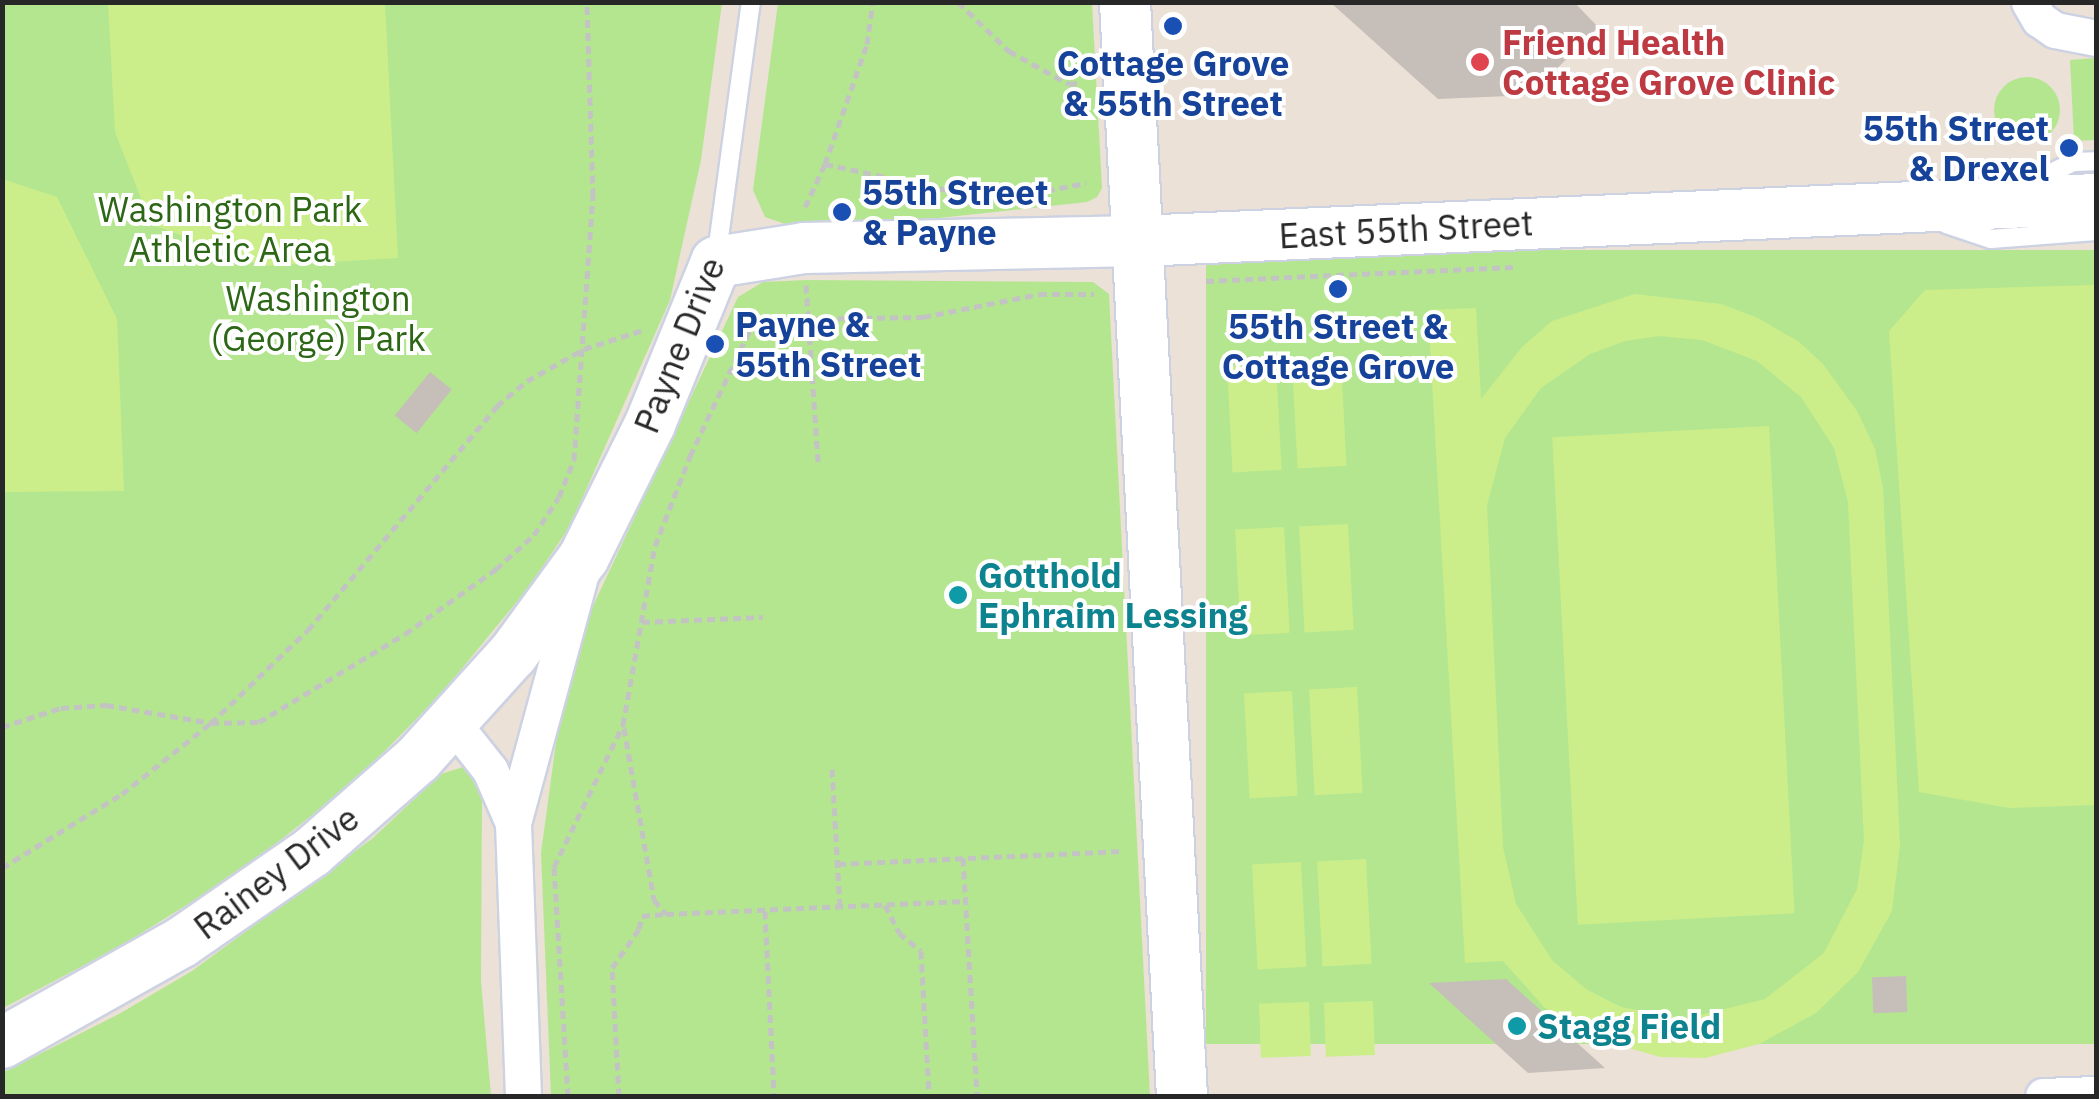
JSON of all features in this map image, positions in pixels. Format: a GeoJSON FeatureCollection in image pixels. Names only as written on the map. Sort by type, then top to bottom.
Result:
{"type":"FeatureCollection","features":[{"type":"Feature","properties":{"kind":"street"},"geometry":{"type":"LineString","coordinates":[[1124,2],[1182,1096]]}},
{"type":"Feature","properties":{"kind":"street"},"geometry":{"type":"LineString","coordinates":[[2030,4],[2055,30],[2096,38]]}},
{"type":"Feature","properties":{"kind":"street","name":"East 55th Street"},"geometry":{"type":"LineString","coordinates":[[716,262],[804,248],[1138,241],[2096,200]]}},
{"type":"Feature","properties":{"kind":"street","name":"Payne Drive"},"geometry":{"type":"LineString","coordinates":[[513,654],[584,557],[650,424],[716,262]]}},
{"type":"Feature","properties":{"kind":"street","name":"Payne Drive"},"geometry":{"type":"LineString","coordinates":[[523,1096],[514,823],[568,630],[584,557]]}},
{"type":"Feature","properties":{"kind":"street","name":"Rainey Drive"},"geometry":{"type":"LineString","coordinates":[[2,1044],[182,942],[312,852],[418,759],[513,654]]}},
{"type":"Feature","properties":{"kind":"street"},"geometry":{"type":"LineString","coordinates":[[452,722],[490,770],[514,823]]}},
{"type":"Feature","properties":{"kind":"street"},"geometry":{"type":"LineString","coordinates":[[2043,1096],[2086,1095]]}},
{"type":"Feature","properties":{"kind":"lane","name":"Payne Drive"},"geometry":{"type":"LineString","coordinates":[[716,262],[751,2]]}},
{"type":"Feature","properties":{"kind":"lane"},"geometry":{"type":"LineString","coordinates":[[1990,204],[2073,162],[2096,161]]}},
{"type":"Feature","properties":{"kind":"lane"},"geometry":{"type":"LineString","coordinates":[[1898,208],[1991,238],[2096,231]]}},
{"type":"Feature","properties":{"kind":"path"},"geometry":{"type":"LineString","coordinates":[[2,727],[61,708],[106,705],[211,723],[259,722],[405,634],[496,569],[534,535],[559,497],[574,460],[593,196],[587,2]]}},
{"type":"Feature","properties":{"kind":"path"},"geometry":{"type":"LineString","coordinates":[[803,211],[825,164],[867,44],[874,2]]}},
{"type":"Feature","properties":{"kind":"path"},"geometry":{"type":"LineString","coordinates":[[958,2],[1009,51],[1070,84],[1080,83]]}},
{"type":"Feature","properties":{"kind":"path"},"geometry":{"type":"LineString","coordinates":[[825,164],[948,190],[1034,193],[1086,183]]}},
{"type":"Feature","properties":{"kind":"path"},"geometry":{"type":"LineString","coordinates":[[1196,281],[1354,275]]}},
{"type":"Feature","properties":{"kind":"path"},"geometry":{"type":"LineString","coordinates":[[806,280],[818,462]]}},
{"type":"Feature","properties":{"kind":"path"},"geometry":{"type":"LineString","coordinates":[[726,321],[923,318],[1040,294],[1094,294]]}},
{"type":"Feature","properties":{"kind":"path"},"geometry":{"type":"LineString","coordinates":[[568,1096],[554,867],[623,725],[655,546],[690,456],[754,319]]}},
{"type":"Feature","properties":{"kind":"path"},"geometry":{"type":"LineString","coordinates":[[2,868],[122,794],[211,723],[308,630],[496,406],[527,381],[584,349],[661,325]]}},
{"type":"Feature","properties":{"kind":"path"},"geometry":{"type":"LineString","coordinates":[[640,622],[764,617]]}},
{"type":"Feature","properties":{"kind":"path"},"geometry":{"type":"LineString","coordinates":[[623,725],[654,900],[666,914]]}},
{"type":"Feature","properties":{"kind":"path"},"geometry":{"type":"LineString","coordinates":[[832,769],[840,906]]}},
{"type":"Feature","properties":{"kind":"path"},"geometry":{"type":"LineString","coordinates":[[838,864],[1122,851]]}},
{"type":"Feature","properties":{"kind":"path"},"geometry":{"type":"LineString","coordinates":[[962,858],[977,1096]]}},
{"type":"Feature","properties":{"kind":"path"},"geometry":{"type":"LineString","coordinates":[[618,1096],[612,968],[640,930],[642,916],[965,901]]}},
{"type":"Feature","properties":{"kind":"path"},"geometry":{"type":"LineString","coordinates":[[885,904],[900,933],[922,951],[928,1096]]}},
{"type":"Feature","properties":{"kind":"path"},"geometry":{"type":"LineString","coordinates":[[765,911],[774,1096]]}},
{"type":"Feature","properties":{"kind":"green space","name":"Washington (George) Park"},"geometry":{"type":"Polygon","coordinates":[[[3,3],[722,3],[701,160],[670,300],[570,526],[529,587],[441,694],[367,769],[311,816],[241,871],[124,944],[3,1008],[3,3]]]}},
{"type":"Feature","properties":{"kind":"green space","name":"Washington Park Athletic Area"},"geometry":{"type":"Polygon","coordinates":[[[108,3],[385,3],[398,258],[263,266],[151,224],[115,132],[108,3]]]}},
{"type":"Feature","properties":{"kind":"green space"},"geometry":{"type":"Polygon","coordinates":[[[778,3],[1092,3],[1102,188],[1097,197],[1087,202],[892,223],[791,226],[765,217],[753,190],[778,3]]]}},
{"type":"Feature","properties":{"kind":"green space"},"geometry":{"type":"Polygon","coordinates":[[[2096,58],[2096,140],[2074,141],[2070,60],[2096,58]]]}},
{"type":"Feature","properties":{"kind":"green space"},"geometry":{"type":"Polygon","coordinates":[[[2027,77],[2051,86],[2060,110],[2051,134],[2027,143],[2003,134],[1994,110],[2003,86],[2027,77]]]}},
{"type":"Feature","properties":{"kind":"green space"},"geometry":{"type":"Polygon","coordinates":[[[2,179],[57,197],[117,319],[124,491],[3,492],[2,179]]]}},
{"type":"Feature","properties":{"kind":"green space"},"geometry":{"type":"Polygon","coordinates":[[[1206,250],[2096,250],[2096,1044],[1206,1044],[1206,250]]]}},
{"type":"Feature","properties":{"kind":"green space"},"geometry":{"type":"Polygon","coordinates":[[[763,282],[1093,282],[1109,294],[1150,1096],[551,1096],[541,853],[558,728],[593,606],[738,297],[763,282]]]}},
{"type":"Feature","properties":{"kind":"green space"},"geometry":{"type":"Polygon","coordinates":[[[2096,285],[2096,805],[2009,808],[1919,792],[1889,331],[1925,290],[2096,285]]]}},
{"type":"Feature","properties":{"kind":"green space"},"geometry":{"type":"Polygon","coordinates":[[[1635,294],[1721,304],[1758,318],[1799,342],[1823,364],[1857,411],[1875,449],[1883,487],[1900,845],[1892,911],[1858,972],[1816,1013],[1759,1044],[1705,1058],[1660,1057],[1594,1038],[1544,1007],[1503,961],[1465,963],[1428,310],[1476,308],[1481,399],[1523,346],[1552,321],[1635,294]],[[1659,336],[1625,341],[1590,354],[1541,388],[1505,438],[1487,505],[1503,847],[1516,904],[1552,960],[1586,989],[1621,1007],[1685,1019],[1765,999],[1824,953],[1857,889],[1864,841],[1848,502],[1834,448],[1801,397],[1757,361],[1702,340],[1659,336]]]}},
{"type":"Feature","properties":{"kind":"green space"},"geometry":{"type":"Polygon","coordinates":[[[1341,361],[1346,466],[1298,468],[1292,364],[1341,361]]]}},
{"type":"Feature","properties":{"kind":"green space"},"geometry":{"type":"Polygon","coordinates":[[[1276,364],[1282,470],[1233,472],[1227,367],[1276,364]]]}},
{"type":"Feature","properties":{"kind":"green space"},"geometry":{"type":"Polygon","coordinates":[[[1769,426],[1795,913],[1578,925],[1552,437],[1769,426]]]}},
{"type":"Feature","properties":{"kind":"green space"},"geometry":{"type":"Polygon","coordinates":[[[1348,524],[1354,630],[1305,632],[1299,527],[1348,524]]]}},
{"type":"Feature","properties":{"kind":"green space"},"geometry":{"type":"Polygon","coordinates":[[[1284,527],[1290,633],[1241,635],[1235,530],[1284,527]]]}},
{"type":"Feature","properties":{"kind":"green space"},"geometry":{"type":"Polygon","coordinates":[[[1357,687],[1363,793],[1315,795],[1309,690],[1357,687]]]}},
{"type":"Feature","properties":{"kind":"green space"},"geometry":{"type":"Polygon","coordinates":[[[1292,691],[1297,796],[1250,798],[1244,694],[1292,691]]]}},
{"type":"Feature","properties":{"kind":"green space"},"geometry":{"type":"Polygon","coordinates":[[[463,767],[475,775],[482,795],[481,981],[491,1096],[3,1096],[2,1073],[119,1014],[192,971],[373,838],[441,774],[463,767]]]}},
{"type":"Feature","properties":{"kind":"green space"},"geometry":{"type":"Polygon","coordinates":[[[1366,859],[1371,964],[1323,966],[1317,862],[1366,859]]]}},
{"type":"Feature","properties":{"kind":"green space"},"geometry":{"type":"Polygon","coordinates":[[[1301,862],[1306,967],[1258,969],[1252,865],[1301,862]]]}},
{"type":"Feature","properties":{"kind":"green space"},"geometry":{"type":"Polygon","coordinates":[[[1373,1001],[1375,1055],[1326,1057],[1324,1003],[1373,1001]]]}},
{"type":"Feature","properties":{"kind":"green space"},"geometry":{"type":"Polygon","coordinates":[[[1309,1002],[1311,1056],[1261,1058],[1259,1004],[1309,1002]]]}},
{"type":"Feature","properties":{"kind":"building","name":"Friend Health Cottage Grove Clinic"},"geometry":{"type":"Polygon","coordinates":[[[1330,2],[1574,2],[1598,27],[1531,95],[1438,99],[1330,2]]]}},
{"type":"Feature","properties":{"kind":"building"},"geometry":{"type":"Polygon","coordinates":[[[430,372],[452,390],[417,433],[395,416],[430,372]]]}},
{"type":"Feature","properties":{"kind":"building"},"geometry":{"type":"Polygon","coordinates":[[[1906,976],[1907,1012],[1873,1013],[1872,977],[1906,976]]]}},
{"type":"Feature","properties":{"kind":"building","name":"Stagg Field"},"geometry":{"type":"Polygon","coordinates":[[[1506,979],[1605,1068],[1528,1073],[1429,983],[1506,979]]]}},
{"type":"Feature","properties":{"kind":"place","name":"Cottage Grove & 55th Street"},"geometry":{"type":"Point","coordinates":[1173,26]}},
{"type":"Feature","properties":{"kind":"place","name":"Friend Health Cottage Grove Clinic"},"geometry":{"type":"Point","coordinates":[1480,62]}},
{"type":"Feature","properties":{"kind":"place","name":"55th Street & Drexel"},"geometry":{"type":"Point","coordinates":[2069,148]}},
{"type":"Feature","properties":{"kind":"place","name":"55th Street & Payne"},"geometry":{"type":"Point","coordinates":[842,212]}},
{"type":"Feature","properties":{"kind":"place","name":"55th Street & Cottage Grove"},"geometry":{"type":"Point","coordinates":[1338,289]}},
{"type":"Feature","properties":{"kind":"place","name":"Payne & 55th Street"},"geometry":{"type":"Point","coordinates":[715,344]}},
{"type":"Feature","properties":{"kind":"place","name":"Gotthold Ephraim Lessing"},"geometry":{"type":"Point","coordinates":[958,595]}},
{"type":"Feature","properties":{"kind":"place","name":"Stagg Field"},"geometry":{"type":"Point","coordinates":[1517,1026]}}]}
